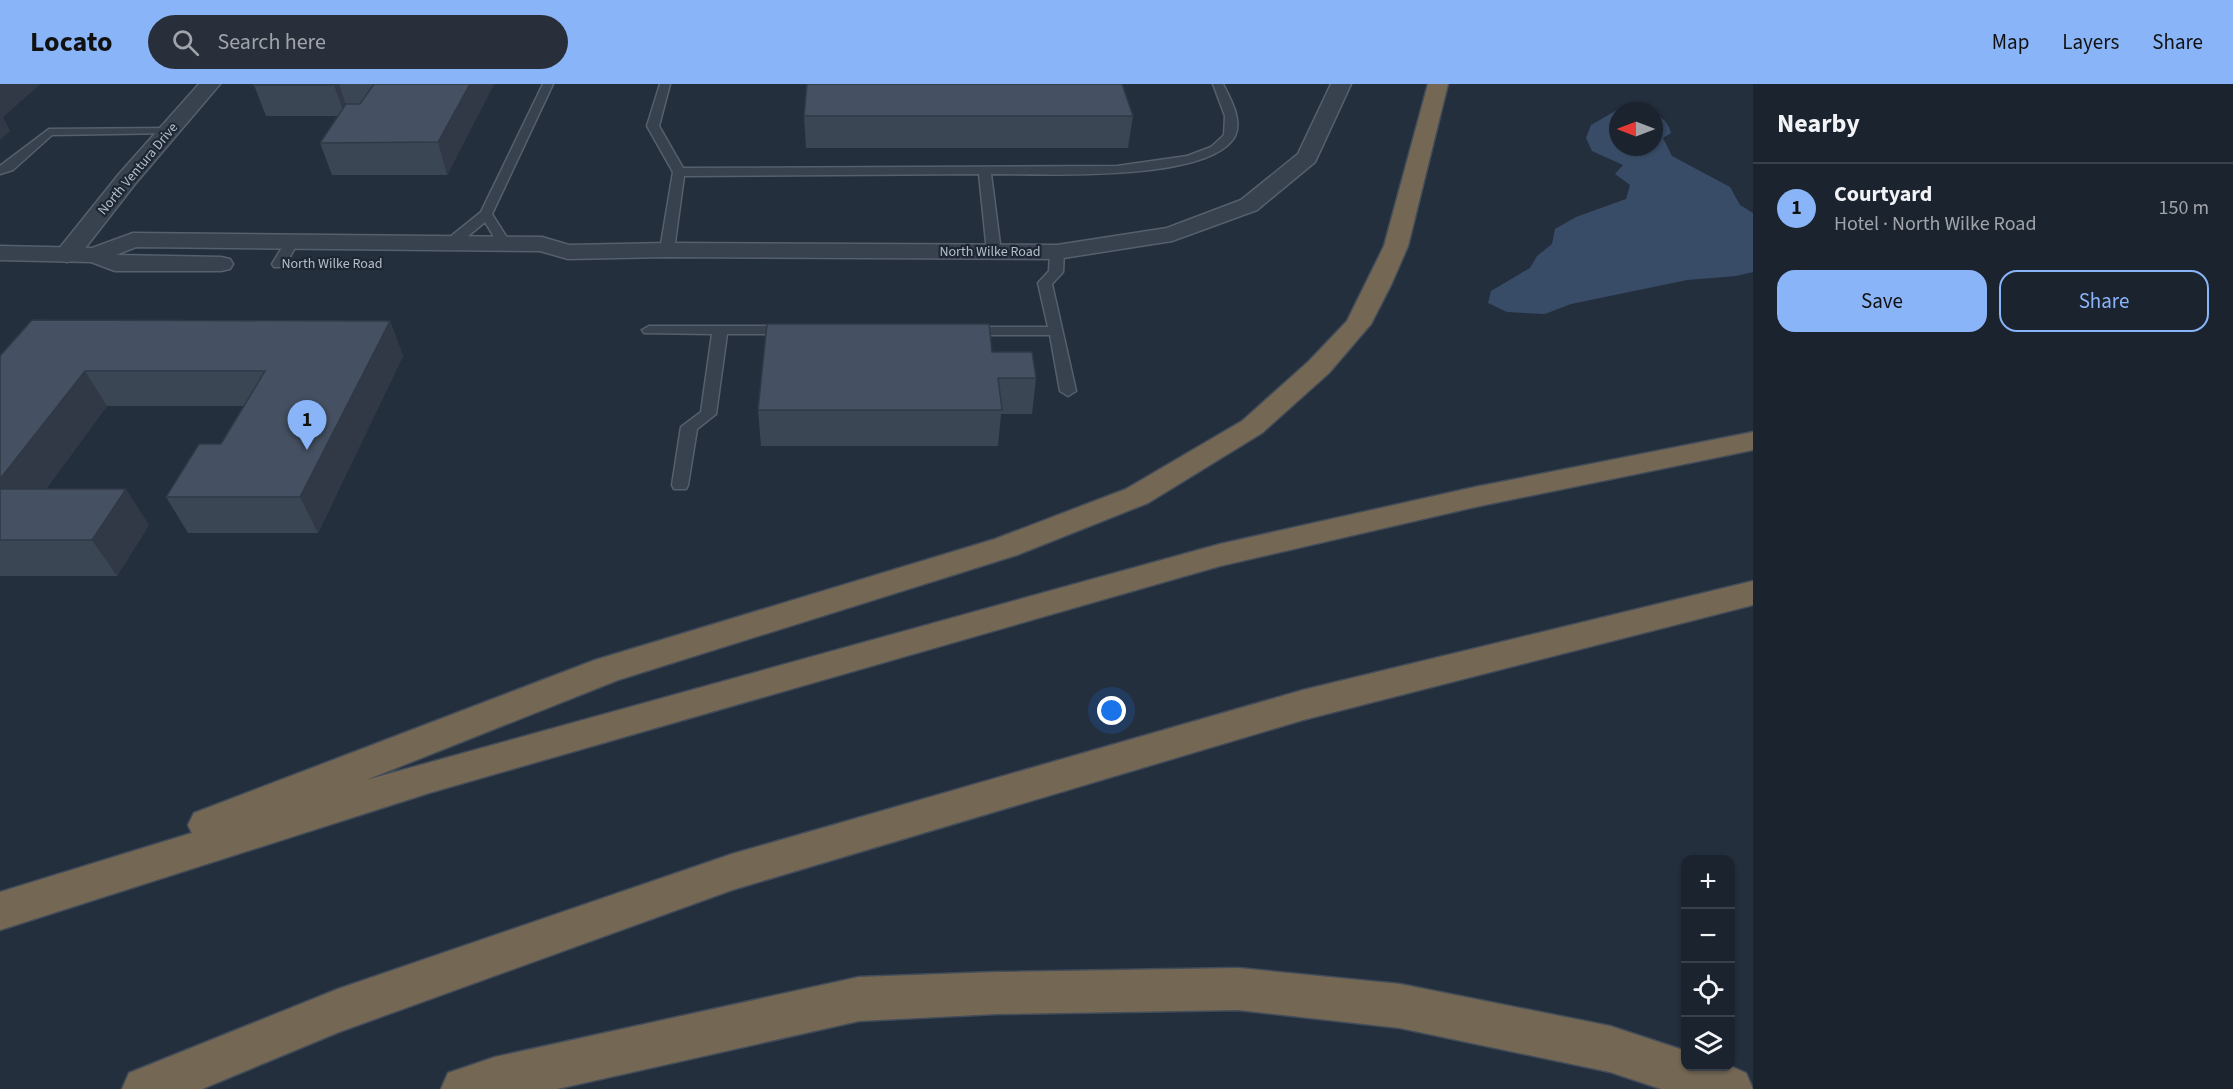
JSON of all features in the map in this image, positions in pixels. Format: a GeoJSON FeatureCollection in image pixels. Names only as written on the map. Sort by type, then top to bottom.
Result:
{"type":"FeatureCollection","features":[{"type":"Feature","properties":{"kind":"highway"},"geometry":{"type":"LineString","coordinates":[[0,906],[608,669],[1006,547],[1137,496],[1252,427],[1319,367],[1358,324],[1396,246],[1438,84]]}},
{"type":"Feature","properties":{"kind":"highway"},"geometry":{"type":"LineString","coordinates":[[0,911],[429,777],[834,661],[1220,555],[1475,497],[1753,441]]}},
{"type":"Feature","properties":{"kind":"highway"},"geometry":{"type":"LineString","coordinates":[[145,1089],[338,1011],[732,872],[1303,705],[1753,593]]}},
{"type":"Feature","properties":{"kind":"highway"},"geometry":{"type":"LineString","coordinates":[[464,1089],[495,1080],[859,999],[996,993],[1238,988],[1400,1006],[1610,1049],[1730,1089]]}},
{"type":"Feature","properties":{"kind":"street","name":"North Ventura Drive"},"geometry":{"type":"LineString","coordinates":[[67,255],[127,179],[210,84]]}},
{"type":"Feature","properties":{"kind":"street","name":"North Wilke Road"},"geometry":{"type":"LineString","coordinates":[[95,255],[115,264],[267,259],[450,244],[542,244],[568,252],[668,250],[1057,252],[1172,234],[1249,205],[1307,157],[1341,84]]}},
{"type":"Feature","properties":{"kind":"street","name":"North Wilke Road"},"geometry":{"type":"LineString","coordinates":[[0,253],[95,255],[133,240],[267,259],[536,265],[568,252]]}},
{"type":"Feature","properties":{"kind":"lane"},"geometry":{"type":"LineString","coordinates":[[450,244],[486,214],[548,84]]}},
{"type":"Feature","properties":{"kind":"lane"},"geometry":{"type":"LineString","coordinates":[[664,84],[653,126],[680,172],[668,250]]}},
{"type":"Feature","properties":{"kind":"lane"},"geometry":{"type":"LineString","coordinates":[[680,172],[1130,169],[1197,159],[1222,147],[1232,127],[1229,108],[1218,84]]}},
{"type":"Feature","properties":{"kind":"lane"},"geometry":{"type":"LineString","coordinates":[[0,170],[9,167],[49,132],[169,131]]}},
{"type":"Feature","properties":{"kind":"lane"},"geometry":{"type":"LineString","coordinates":[[985,170],[994,252]]}},
{"type":"Feature","properties":{"kind":"lane"},"geometry":{"type":"LineString","coordinates":[[486,214],[505,244]]}},
{"type":"Feature","properties":{"kind":"lane"},"geometry":{"type":"LineString","coordinates":[[1057,252],[1056,272],[1045,283],[1068,391]]}},
{"type":"Feature","properties":{"kind":"lane"},"geometry":{"type":"LineString","coordinates":[[649,330],[801,330]]}},
{"type":"Feature","properties":{"kind":"lane"},"geometry":{"type":"LineString","coordinates":[[680,485],[689,427],[708,414],[720,330]]}},
{"type":"Feature","properties":{"kind":"lane"},"geometry":{"type":"LineString","coordinates":[[951,331],[1056,331]]}},
{"type":"Feature","properties":{"kind":"water"},"geometry":{"type":"Polygon","coordinates":[[[1609,115],[1609,156],[1663,156],[1663,138],[1672,156],[1730,187],[1740,205],[1753,213],[1753,272],[1736,276],[1687,280],[1571,304],[1545,314],[1507,312],[1488,303],[1491,291],[1530,268],[1537,256],[1552,244],[1555,229],[1576,217],[1626,199],[1630,185],[1615,174],[1623,165],[1592,151],[1586,138],[1591,125],[1609,115]]]}},
{"type":"Feature","properties":{"kind":"water"},"geometry":{"type":"Polygon","coordinates":[[[1663,119],[1670,129],[1671,133],[1663,138],[1663,119]]]}},
{"type":"Feature","properties":{"kind":"building"},"geometry":{"type":"Polygon","coordinates":[[[334,84],[334,85],[254,85],[334,84]]]}},
{"type":"Feature","properties":{"kind":"building"},"geometry":{"type":"Polygon","coordinates":[[[374,84],[470,84],[438,142],[320,143],[346,104],[360,104],[374,84]]]}},
{"type":"Feature","properties":{"kind":"building"},"geometry":{"type":"Polygon","coordinates":[[[807,84],[1122,84],[1133,116],[804,116],[807,84]]]}},
{"type":"Feature","properties":{"kind":"building"},"geometry":{"type":"Polygon","coordinates":[[[32,320],[390,321],[300,497],[166,497],[199,444],[221,444],[265,371],[85,371],[0,479],[0,356],[32,320]]]}},
{"type":"Feature","properties":{"kind":"building"},"geometry":{"type":"Polygon","coordinates":[[[767,324],[989,324],[992,352],[1032,352],[1036,378],[998,378],[1002,410],[758,410],[767,324]]]}},
{"type":"Feature","properties":{"kind":"building"},"geometry":{"type":"Polygon","coordinates":[[[0,489],[126,489],[92,540],[0,540],[0,489]]]}},
{"type":"Feature","properties":{"kind":"place","name":"Courtyard"},"geometry":{"type":"Point","coordinates":[307,450]}}]}
